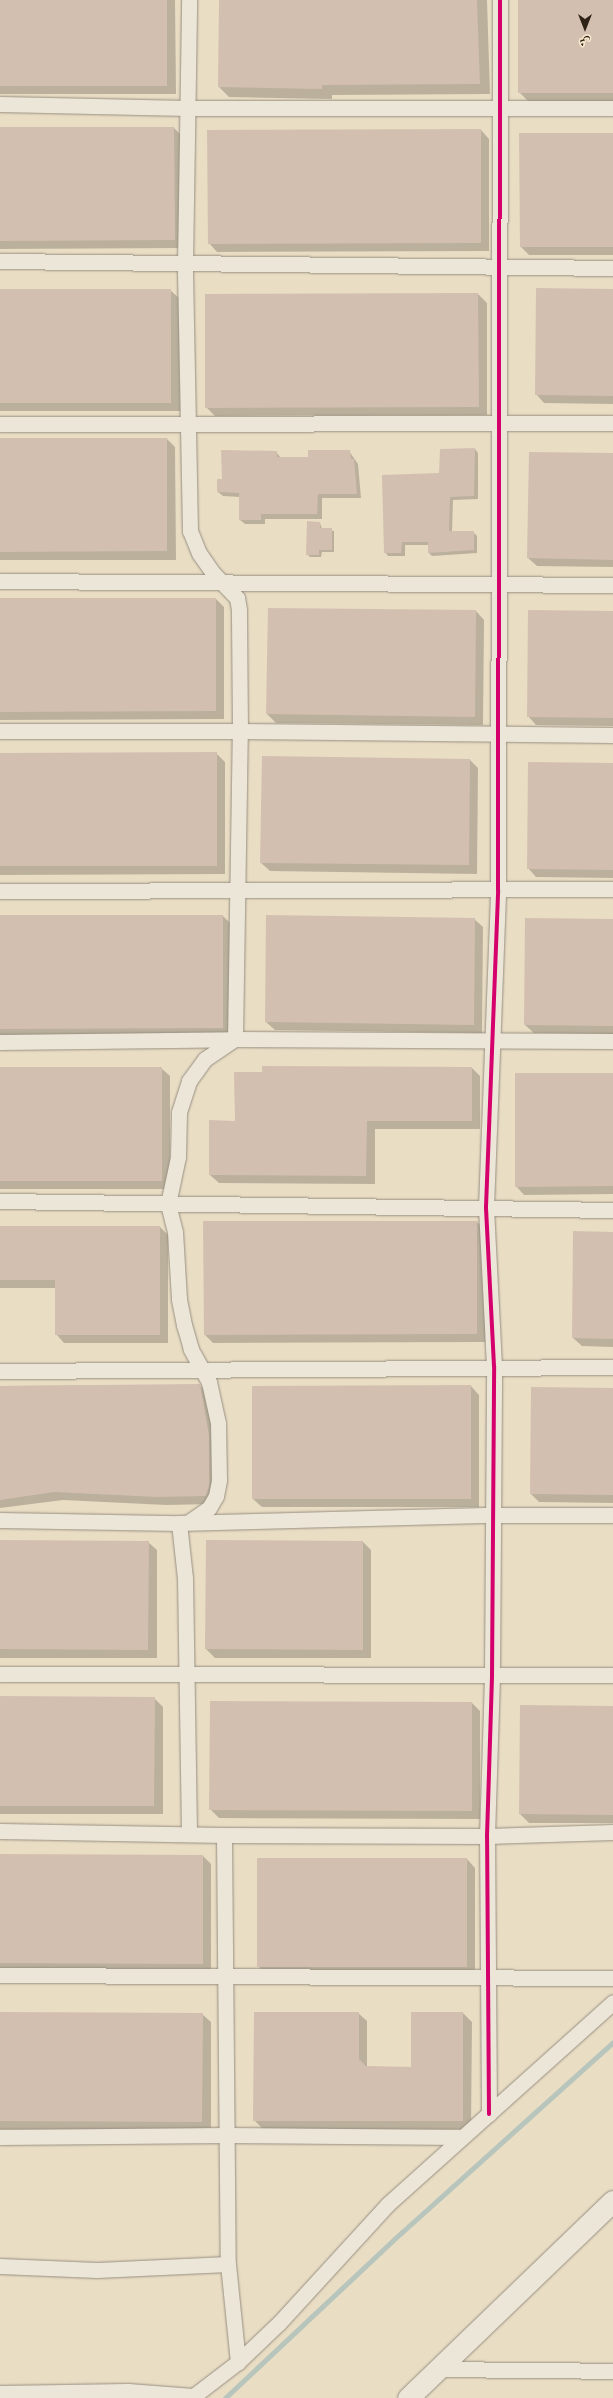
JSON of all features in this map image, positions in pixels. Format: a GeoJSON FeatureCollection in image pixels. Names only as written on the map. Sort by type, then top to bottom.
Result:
{"type":"FeatureCollection","features":[{"type":"Feature","properties":{"kind":"street"},"geometry":{"type":"LineString","coordinates":[[189,0],[185,264],[190,531],[199,553],[213,573],[226,583],[237,598],[239,610],[239,891],[235,1039]]}},
{"type":"Feature","properties":{"kind":"street"},"geometry":{"type":"LineString","coordinates":[[489,2114],[487,1836],[492,1675],[494,1366],[486,1207],[494,1039],[498,890],[497,734],[499,585],[497,422],[500,0]]}},
{"type":"Feature","properties":{"kind":"street"},"geometry":{"type":"LineString","coordinates":[[0,104],[188,108],[613,108]]}},
{"type":"Feature","properties":{"kind":"street"},"geometry":{"type":"LineString","coordinates":[[0,261],[613,268]]}},
{"type":"Feature","properties":{"kind":"street"},"geometry":{"type":"LineString","coordinates":[[0,424],[189,422],[613,423]]}},
{"type":"Feature","properties":{"kind":"street"},"geometry":{"type":"LineString","coordinates":[[0,581],[613,585]]}},
{"type":"Feature","properties":{"kind":"street"},"geometry":{"type":"LineString","coordinates":[[0,731],[240,731],[613,735]]}},
{"type":"Feature","properties":{"kind":"street"},"geometry":{"type":"LineString","coordinates":[[0,891],[613,889]]}},
{"type":"Feature","properties":{"kind":"street"},"geometry":{"type":"LineString","coordinates":[[184,1523],[209,1508],[216,1496],[219,1480],[216,1403],[209,1382],[201,1370],[191,1349],[179,1299],[175,1232],[168,1204],[178,1157],[179,1112],[189,1081],[205,1059],[235,1039]]}},
{"type":"Feature","properties":{"kind":"street"},"geometry":{"type":"LineString","coordinates":[[0,1042],[235,1039],[494,1039],[613,1041]]}},
{"type":"Feature","properties":{"kind":"street"},"geometry":{"type":"LineString","coordinates":[[0,1201],[613,1210]]}},
{"type":"Feature","properties":{"kind":"street"},"geometry":{"type":"LineString","coordinates":[[0,1371],[494,1366],[613,1367]]}},
{"type":"Feature","properties":{"kind":"street"},"geometry":{"type":"LineString","coordinates":[[0,1520],[184,1523],[493,1515],[613,1515]]}},
{"type":"Feature","properties":{"kind":"street"},"geometry":{"type":"LineString","coordinates":[[184,1523],[188,1833]]}},
{"type":"Feature","properties":{"kind":"street"},"geometry":{"type":"LineString","coordinates":[[0,1674],[613,1675]]}},
{"type":"Feature","properties":{"kind":"street"},"geometry":{"type":"LineString","coordinates":[[0,1831],[188,1833],[224,1835],[487,1836],[613,1832]]}},
{"type":"Feature","properties":{"kind":"street"},"geometry":{"type":"LineString","coordinates":[[224,1835],[228,2264],[238,2362]]}},
{"type":"Feature","properties":{"kind":"street"},"geometry":{"type":"LineString","coordinates":[[0,1975],[613,1978]]}},
{"type":"Feature","properties":{"kind":"street"},"geometry":{"type":"LineString","coordinates":[[0,2393],[128,2391],[192,2397],[238,2362],[279,2323],[388,2204],[613,2002]]}},
{"type":"Feature","properties":{"kind":"street"},"geometry":{"type":"LineString","coordinates":[[0,2137],[227,2134],[461,2137]]}},
{"type":"Feature","properties":{"kind":"street"},"geometry":{"type":"LineString","coordinates":[[408,2398],[436,2369],[613,2201]]}},
{"type":"Feature","properties":{"kind":"street"},"geometry":{"type":"LineString","coordinates":[[0,2266],[97,2270],[228,2264]]}},
{"type":"Feature","properties":{"kind":"street"},"geometry":{"type":"LineString","coordinates":[[436,2369],[613,2371]]}},
{"type":"Feature","properties":{"kind":"building"},"geometry":{"type":"Polygon","coordinates":[[[0,0],[167,0],[167,86],[0,86],[0,0]]]}},
{"type":"Feature","properties":{"kind":"building"},"geometry":{"type":"Polygon","coordinates":[[[219,0],[477,0],[480,84],[322,85],[322,89],[218,87],[219,0]]]}},
{"type":"Feature","properties":{"kind":"building"},"geometry":{"type":"Polygon","coordinates":[[[518,0],[613,0],[613,93],[518,93],[518,0]]]}},
{"type":"Feature","properties":{"kind":"building"},"geometry":{"type":"Polygon","coordinates":[[[0,127],[174,127],[175,240],[0,241],[0,127]]]}},
{"type":"Feature","properties":{"kind":"building"},"geometry":{"type":"Polygon","coordinates":[[[481,129],[481,243],[208,244],[207,130],[481,129]]]}},
{"type":"Feature","properties":{"kind":"building"},"geometry":{"type":"Polygon","coordinates":[[[519,133],[613,133],[613,247],[520,247],[519,133]]]}},
{"type":"Feature","properties":{"kind":"building"},"geometry":{"type":"Polygon","coordinates":[[[536,288],[613,289],[613,396],[535,395],[536,288]]]}},
{"type":"Feature","properties":{"kind":"building"},"geometry":{"type":"Polygon","coordinates":[[[0,289],[171,289],[171,403],[0,403],[0,289]]]}},
{"type":"Feature","properties":{"kind":"building"},"geometry":{"type":"Polygon","coordinates":[[[478,293],[479,407],[205,408],[205,294],[478,293]]]}},
{"type":"Feature","properties":{"kind":"building"},"geometry":{"type":"Polygon","coordinates":[[[0,438],[167,438],[167,551],[0,552],[0,438]]]}},
{"type":"Feature","properties":{"kind":"building"},"geometry":{"type":"Polygon","coordinates":[[[475,448],[474,496],[450,497],[449,531],[474,531],[474,550],[428,553],[428,542],[402,542],[401,553],[384,553],[382,475],[439,473],[440,449],[475,448]]]}},
{"type":"Feature","properties":{"kind":"building"},"geometry":{"type":"Polygon","coordinates":[[[221,450],[277,451],[277,457],[308,457],[308,450],[350,450],[351,459],[354,459],[357,494],[318,494],[317,514],[261,514],[261,520],[239,520],[239,493],[217,492],[217,479],[222,479],[221,450]]]}},
{"type":"Feature","properties":{"kind":"building"},"geometry":{"type":"Polygon","coordinates":[[[529,452],[613,453],[613,560],[527,558],[529,452]]]}},
{"type":"Feature","properties":{"kind":"building"},"geometry":{"type":"Polygon","coordinates":[[[307,521],[320,522],[320,528],[332,528],[332,550],[319,550],[319,555],[306,555],[307,521]]]}},
{"type":"Feature","properties":{"kind":"building"},"geometry":{"type":"Polygon","coordinates":[[[0,598],[216,598],[216,711],[0,712],[0,598]]]}},
{"type":"Feature","properties":{"kind":"building"},"geometry":{"type":"Polygon","coordinates":[[[268,608],[476,610],[475,717],[266,714],[268,608]]]}},
{"type":"Feature","properties":{"kind":"building"},"geometry":{"type":"Polygon","coordinates":[[[528,610],[613,611],[613,718],[527,717],[528,610]]]}},
{"type":"Feature","properties":{"kind":"building"},"geometry":{"type":"Polygon","coordinates":[[[217,752],[217,866],[0,866],[0,753],[217,752]]]}},
{"type":"Feature","properties":{"kind":"building"},"geometry":{"type":"Polygon","coordinates":[[[262,756],[470,759],[469,865],[260,863],[262,756]]]}},
{"type":"Feature","properties":{"kind":"building"},"geometry":{"type":"Polygon","coordinates":[[[528,762],[613,763],[613,870],[527,869],[528,762]]]}},
{"type":"Feature","properties":{"kind":"building"},"geometry":{"type":"Polygon","coordinates":[[[0,915],[223,915],[223,1028],[0,1029],[0,915]]]}},
{"type":"Feature","properties":{"kind":"building"},"geometry":{"type":"Polygon","coordinates":[[[266,915],[475,918],[474,1025],[265,1022],[266,915]]]}},
{"type":"Feature","properties":{"kind":"building"},"geometry":{"type":"Polygon","coordinates":[[[525,918],[613,919],[613,1026],[524,1025],[525,918]]]}},
{"type":"Feature","properties":{"kind":"building"},"geometry":{"type":"Polygon","coordinates":[[[262,1066],[472,1067],[472,1121],[367,1121],[366,1176],[209,1175],[209,1120],[235,1121],[234,1072],[262,1072],[262,1066]]]}},
{"type":"Feature","properties":{"kind":"building"},"geometry":{"type":"Polygon","coordinates":[[[0,1067],[162,1067],[162,1181],[0,1181],[0,1067]]]}},
{"type":"Feature","properties":{"kind":"building"},"geometry":{"type":"Polygon","coordinates":[[[515,1073],[613,1073],[613,1186],[515,1187],[515,1073]]]}},
{"type":"Feature","properties":{"kind":"building"},"geometry":{"type":"Polygon","coordinates":[[[203,1221],[477,1221],[477,1334],[204,1335],[203,1221]]]}},
{"type":"Feature","properties":{"kind":"building"},"geometry":{"type":"Polygon","coordinates":[[[0,1226],[160,1226],[160,1335],[55,1335],[55,1280],[0,1280],[0,1226]]]}},
{"type":"Feature","properties":{"kind":"building"},"geometry":{"type":"Polygon","coordinates":[[[573,1231],[613,1232],[613,1339],[572,1338],[573,1231]]]}},
{"type":"Feature","properties":{"kind":"building"},"geometry":{"type":"Polygon","coordinates":[[[200,1384],[209,1435],[209,1486],[206,1496],[157,1497],[54,1492],[0,1500],[0,1386],[200,1384]]]}},
{"type":"Feature","properties":{"kind":"building"},"geometry":{"type":"Polygon","coordinates":[[[471,1385],[471,1499],[252,1499],[252,1386],[471,1385]]]}},
{"type":"Feature","properties":{"kind":"building"},"geometry":{"type":"Polygon","coordinates":[[[531,1387],[613,1388],[613,1495],[530,1494],[531,1387]]]}},
{"type":"Feature","properties":{"kind":"building"},"geometry":{"type":"Polygon","coordinates":[[[0,1540],[149,1541],[148,1650],[0,1649],[0,1540]]]}},
{"type":"Feature","properties":{"kind":"building"},"geometry":{"type":"Polygon","coordinates":[[[206,1540],[363,1541],[363,1650],[205,1649],[206,1540]]]}},
{"type":"Feature","properties":{"kind":"building"},"geometry":{"type":"Polygon","coordinates":[[[0,1696],[155,1697],[154,1806],[0,1806],[0,1696]]]}},
{"type":"Feature","properties":{"kind":"building"},"geometry":{"type":"Polygon","coordinates":[[[210,1701],[472,1702],[472,1811],[209,1810],[210,1701]]]}},
{"type":"Feature","properties":{"kind":"building"},"geometry":{"type":"Polygon","coordinates":[[[520,1705],[613,1706],[613,1815],[519,1814],[520,1705]]]}},
{"type":"Feature","properties":{"kind":"building"},"geometry":{"type":"Polygon","coordinates":[[[0,1854],[203,1855],[203,1964],[0,1963],[0,1854]]]}},
{"type":"Feature","properties":{"kind":"building"},"geometry":{"type":"Polygon","coordinates":[[[257,1858],[467,1858],[467,1967],[257,1967],[257,1858]]]}},
{"type":"Feature","properties":{"kind":"building"},"geometry":{"type":"Polygon","coordinates":[[[0,2012],[203,2013],[202,2122],[0,2121],[0,2012]]]}},
{"type":"Feature","properties":{"kind":"building"},"geometry":{"type":"Polygon","coordinates":[[[254,2012],[359,2012],[359,2059],[366,2066],[411,2067],[411,2012],[463,2012],[463,2121],[253,2121],[254,2012]]]}},
{"type":"Feature","properties":{"kind":"waterway"},"geometry":{"type":"LineString","coordinates":[[225,2398],[401,2233],[613,2042]]}},
{"type":"Feature","properties":{"kind":"cycle path"},"geometry":{"type":"LineString","coordinates":[[489,2114],[487,1836],[492,1675],[494,1366],[486,1207],[498,890],[500,0]]}}]}
